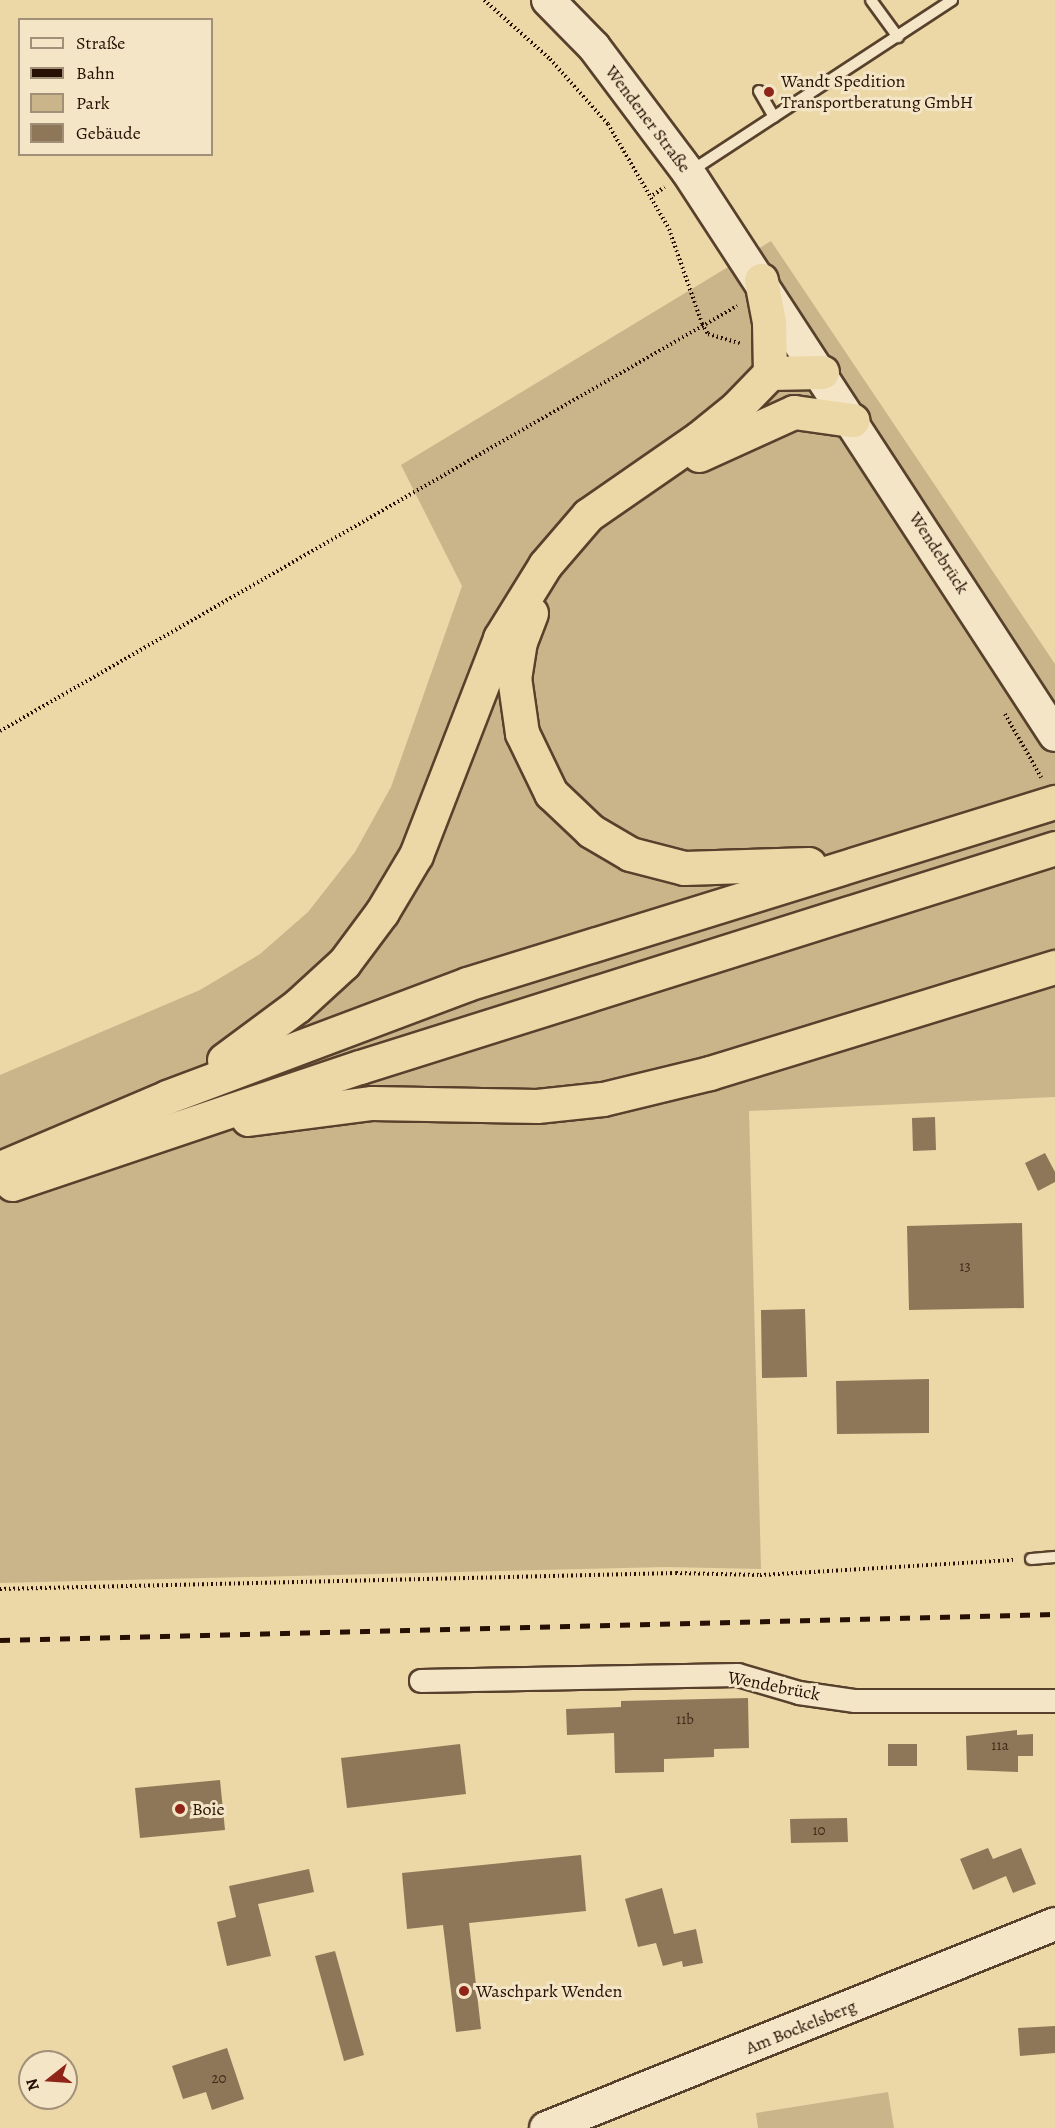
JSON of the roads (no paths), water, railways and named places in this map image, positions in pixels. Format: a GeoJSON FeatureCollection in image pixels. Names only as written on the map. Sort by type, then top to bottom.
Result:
{"type":"FeatureCollection","features":[{"type":"Feature","properties":{"kind":"highway"},"geometry":{"type":"LineString","coordinates":[[761,280],[769,322],[770,373]]}},
{"type":"Feature","properties":{"kind":"highway"},"geometry":{"type":"LineString","coordinates":[[167,1097],[253,1042],[344,963],[416,855],[500,638],[545,565],[588,515],[699,438],[736,408],[770,373],[822,372]]}},
{"type":"Feature","properties":{"kind":"highway"},"geometry":{"type":"LineString","coordinates":[[822,372],[794,412],[707,451],[648,486],[595,528],[554,573],[534,606],[520,641],[514,677],[522,733],[550,793],[591,831],[630,854],[684,868],[861,861]]}},
{"type":"Feature","properties":{"kind":"highway"},"geometry":{"type":"LineString","coordinates":[[794,412],[852,420]]}},
{"type":"Feature","properties":{"kind":"highway"},"geometry":{"type":"LineString","coordinates":[[0,1168],[167,1097],[351,1026],[609,938],[861,861],[1041,797]]}},
{"type":"Feature","properties":{"kind":"highway"},"geometry":{"type":"LineString","coordinates":[[0,1188],[360,1067],[1054,848]]}},
{"type":"Feature","properties":{"kind":"highway"},"geometry":{"type":"LineString","coordinates":[[175,1129],[372,1103],[537,1106],[603,1099],[710,1073],[1055,967]]}},
{"type":"Feature","properties":{"kind":"main road","name":"Wendener Straße"},"geometry":{"type":"LineString","coordinates":[[548,0],[594,47],[688,172],[761,280]]}},
{"type":"Feature","properties":{"kind":"main road","name":"Wendebrück"},"geometry":{"type":"LineString","coordinates":[[761,280],[1055,735]]}},
{"type":"Feature","properties":{"kind":"main road","name":"Am Bockelsberg"},"geometry":{"type":"LineString","coordinates":[[546,2128],[1055,1924]]}},
{"type":"Feature","properties":{"kind":"street","name":"Wendebrück"},"geometry":{"type":"LineString","coordinates":[[421,1681],[738,1675],[799,1693],[855,1701],[1055,1701]]}},
{"type":"Feature","properties":{"kind":"lane"},"geometry":{"type":"LineString","coordinates":[[871,0],[898,37]]}},
{"type":"Feature","properties":{"kind":"lane"},"geometry":{"type":"LineString","coordinates":[[688,172],[952,0]]}},
{"type":"Feature","properties":{"kind":"lane"},"geometry":{"type":"LineString","coordinates":[[759,91],[774,117]]}},
{"type":"Feature","properties":{"kind":"lane"},"geometry":{"type":"LineString","coordinates":[[1031,1559],[1055,1557]]}},
{"type":"Feature","properties":{"kind":"railway"},"geometry":{"type":"LineString","coordinates":[[0,1640],[1055,1614]]}},
{"type":"Feature","properties":{"kind":"place","name":"Wandt Spedition Transportberatung GmbH"},"geometry":{"type":"Point","coordinates":[769,92]}},
{"type":"Feature","properties":{"kind":"place","name":"Boie"},"geometry":{"type":"Point","coordinates":[180,1809]}},
{"type":"Feature","properties":{"kind":"place","name":"Waschpark Wenden"},"geometry":{"type":"Point","coordinates":[464,1991]}}]}
